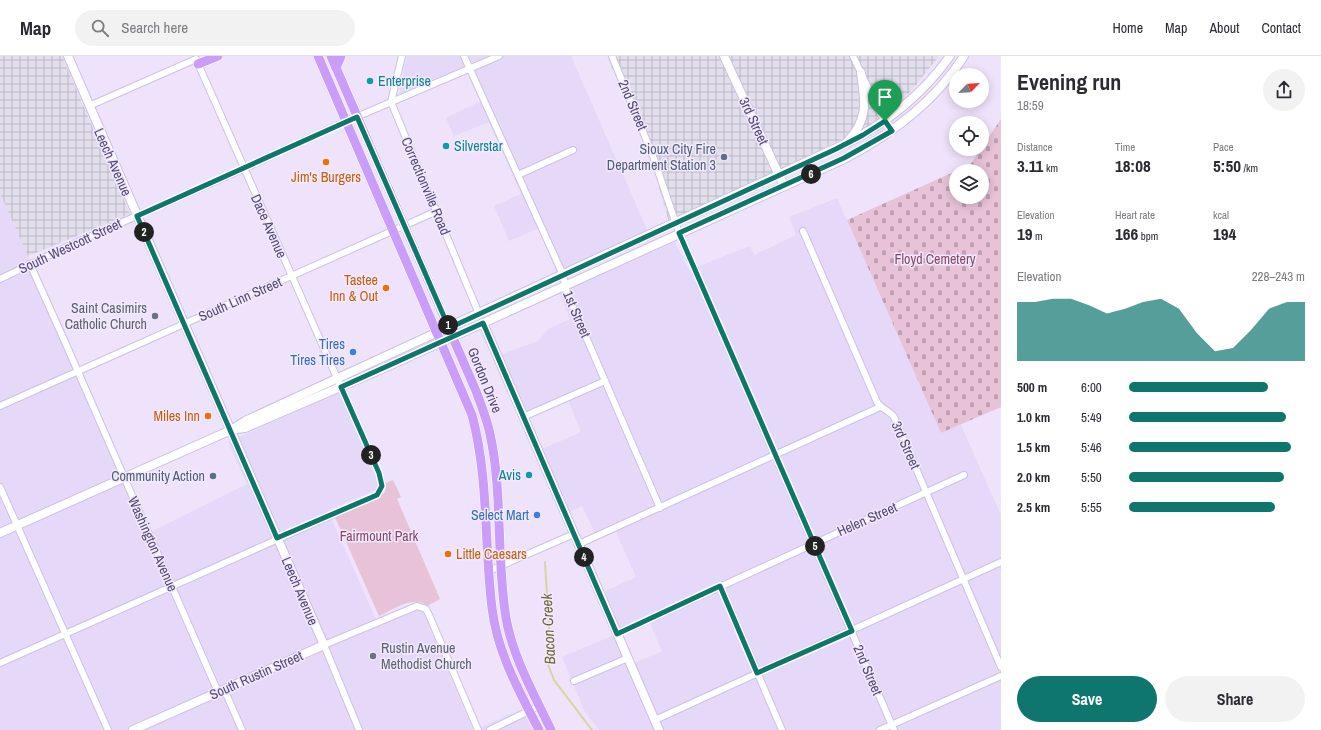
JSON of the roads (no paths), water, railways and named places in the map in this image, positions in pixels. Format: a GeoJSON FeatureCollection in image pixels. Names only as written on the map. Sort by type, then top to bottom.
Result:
{"type":"FeatureCollection","features":[{"type":"Feature","properties":{"kind":"main road","name":"Leech Avenue"},"geometry":{"type":"LineString","coordinates":[[68,56],[324,645]]}},
{"type":"Feature","properties":{"kind":"main road"},"geometry":{"type":"LineString","coordinates":[[196,60],[218,56]]}},
{"type":"Feature","properties":{"kind":"main road","name":"Gordon Drive"},"geometry":{"type":"LineString","coordinates":[[318,56],[440,337],[472,415],[481,451],[492,609],[502,651],[512,678],[539,730]]}},
{"type":"Feature","properties":{"kind":"main road","name":"Gordon Drive"},"geometry":{"type":"LineString","coordinates":[[331,56],[476,390],[490,434],[496,469],[500,567],[506,620],[521,668],[551,730]]}},
{"type":"Feature","properties":{"kind":"main road"},"geometry":{"type":"LineString","coordinates":[[336,68],[341,56]]}},
{"type":"Feature","properties":{"kind":"main road","name":"3rd Street"},"geometry":{"type":"LineString","coordinates":[[724,56],[784,186]]}},
{"type":"Feature","properties":{"kind":"main road"},"geometry":{"type":"LineString","coordinates":[[0,533],[231,430],[245,421],[337,379],[451,332],[479,314],[845,144],[885,121],[919,92],[950,56]]}},
{"type":"Feature","properties":{"kind":"main road"},"geometry":{"type":"LineString","coordinates":[[451,332],[483,323],[844,158],[892,131],[928,101],[948,79],[964,56]]}},
{"type":"Feature","properties":{"kind":"main road"},"geometry":{"type":"LineString","coordinates":[[845,144],[860,125],[864,114],[865,102],[861,73]]}},
{"type":"Feature","properties":{"kind":"main road"},"geometry":{"type":"LineString","coordinates":[[483,323],[659,730]]}},
{"type":"Feature","properties":{"kind":"main road"},"geometry":{"type":"LineString","coordinates":[[231,430],[245,428],[341,387],[440,337]]}},
{"type":"Feature","properties":{"kind":"main road","name":"South Rustin Street"},"geometry":{"type":"LineString","coordinates":[[133,730],[144,728],[221,690],[324,645]]}},
{"type":"Feature","properties":{"kind":"street"},"geometry":{"type":"LineString","coordinates":[[391,102],[402,56]]}},
{"type":"Feature","properties":{"kind":"street","name":"1st Street"},"geometry":{"type":"LineString","coordinates":[[464,56],[563,275],[564,285],[660,508]]}},
{"type":"Feature","properties":{"kind":"street","name":"South Westcott Street"},"geometry":{"type":"LineString","coordinates":[[0,279],[30,264],[347,121],[499,56]]}},
{"type":"Feature","properties":{"kind":"street","name":"2nd Street"},"geometry":{"type":"LineString","coordinates":[[612,56],[654,156],[675,224],[893,727]]}},
{"type":"Feature","properties":{"kind":"street"},"geometry":{"type":"LineString","coordinates":[[853,56],[885,121],[892,131]]}},
{"type":"Feature","properties":{"kind":"street"},"geometry":{"type":"LineString","coordinates":[[89,106],[196,60]]}},
{"type":"Feature","properties":{"kind":"street","name":"Dace Avenue"},"geometry":{"type":"LineString","coordinates":[[196,60],[382,481],[382,486],[377,495],[277,538]]}},
{"type":"Feature","properties":{"kind":"street","name":"Correctionville Road"},"geometry":{"type":"LineString","coordinates":[[391,102],[479,314]]}},
{"type":"Feature","properties":{"kind":"street"},"geometry":{"type":"LineString","coordinates":[[518,175],[573,150]]}},
{"type":"Feature","properties":{"kind":"street","name":"South Linn Street"},"geometry":{"type":"LineString","coordinates":[[0,406],[437,210]]}},
{"type":"Feature","properties":{"kind":"street","name":"3rd Street"},"geometry":{"type":"LineString","coordinates":[[803,231],[880,407],[890,411],[894,417],[1001,667]]}},
{"type":"Feature","properties":{"kind":"street","name":"Washington Avenue"},"geometry":{"type":"LineString","coordinates":[[30,264],[172,586],[221,690],[242,730]]}},
{"type":"Feature","properties":{"kind":"street"},"geometry":{"type":"LineString","coordinates":[[523,417],[605,381]]}},
{"type":"Feature","properties":{"kind":"street"},"geometry":{"type":"LineString","coordinates":[[579,544],[880,407]]}},
{"type":"Feature","properties":{"kind":"street","name":"Helen Street"},"geometry":{"type":"LineString","coordinates":[[617,634],[964,475]]}},
{"type":"Feature","properties":{"kind":"street"},"geometry":{"type":"LineString","coordinates":[[0,487],[108,730]]}},
{"type":"Feature","properties":{"kind":"street"},"geometry":{"type":"LineString","coordinates":[[489,571],[574,534]]}},
{"type":"Feature","properties":{"kind":"street"},"geometry":{"type":"LineString","coordinates":[[0,663],[277,538]]}},
{"type":"Feature","properties":{"kind":"street"},"geometry":{"type":"LineString","coordinates":[[654,720],[1001,562]]}},
{"type":"Feature","properties":{"kind":"street"},"geometry":{"type":"LineString","coordinates":[[720,586],[782,730]]}},
{"type":"Feature","properties":{"kind":"street","name":"South Rustin Street"},"geometry":{"type":"LineString","coordinates":[[324,645],[411,607],[422,606],[426,610],[478,730]]}},
{"type":"Feature","properties":{"kind":"street","name":"Leech Avenue"},"geometry":{"type":"LineString","coordinates":[[324,645],[359,730]]}},
{"type":"Feature","properties":{"kind":"street"},"geometry":{"type":"LineString","coordinates":[[574,681],[628,658]]}},
{"type":"Feature","properties":{"kind":"street"},"geometry":{"type":"LineString","coordinates":[[880,730],[893,727],[1001,676]]}},
{"type":"Feature","properties":{"kind":"street"},"geometry":{"type":"LineString","coordinates":[[490,730],[540,706]]}},
{"type":"Feature","properties":{"kind":"waterway","name":"Bacon Creek"},"geometry":{"type":"LineString","coordinates":[[545,562],[550,645],[547,662],[554,680],[592,730]]}},
{"type":"Feature","properties":{"kind":"place","name":"Enterprise"},"geometry":{"type":"Point","coordinates":[370,81]}},
{"type":"Feature","properties":{"kind":"place","name":"Silverstar"},"geometry":{"type":"Point","coordinates":[446,146]}},
{"type":"Feature","properties":{"kind":"place","name":"Sioux City Fire Department Station 3"},"geometry":{"type":"Point","coordinates":[724,157]}},
{"type":"Feature","properties":{"kind":"place","name":"Jim's Burgers"},"geometry":{"type":"Point","coordinates":[326,162]}},
{"type":"Feature","properties":{"kind":"place","name":"Tastee Inn & Out"},"geometry":{"type":"Point","coordinates":[386,288]}},
{"type":"Feature","properties":{"kind":"place","name":"Saint Casimirs Catholic Church"},"geometry":{"type":"Point","coordinates":[155,316]}},
{"type":"Feature","properties":{"kind":"place","name":"Tires Tires Tires"},"geometry":{"type":"Point","coordinates":[353,352]}},
{"type":"Feature","properties":{"kind":"place","name":"Miles Inn"},"geometry":{"type":"Point","coordinates":[208,416]}},
{"type":"Feature","properties":{"kind":"place","name":"Avis"},"geometry":{"type":"Point","coordinates":[529,475]}},
{"type":"Feature","properties":{"kind":"place","name":"Community Action"},"geometry":{"type":"Point","coordinates":[213,476]}},
{"type":"Feature","properties":{"kind":"place","name":"Select Mart"},"geometry":{"type":"Point","coordinates":[537,515]}},
{"type":"Feature","properties":{"kind":"place","name":"Little Caesars"},"geometry":{"type":"Point","coordinates":[448,554]}},
{"type":"Feature","properties":{"kind":"place","name":"Rustin Avenue Methodist Church"},"geometry":{"type":"Point","coordinates":[373,656]}},
{"type":"Feature","properties":{"kind":"park label","name":"Floyd Cemetery"},"geometry":{"type":"Point","coordinates":[935,259]}},
{"type":"Feature","properties":{"kind":"park label","name":"Fairmount Park"},"geometry":{"type":"Point","coordinates":[379,536]}}]}
